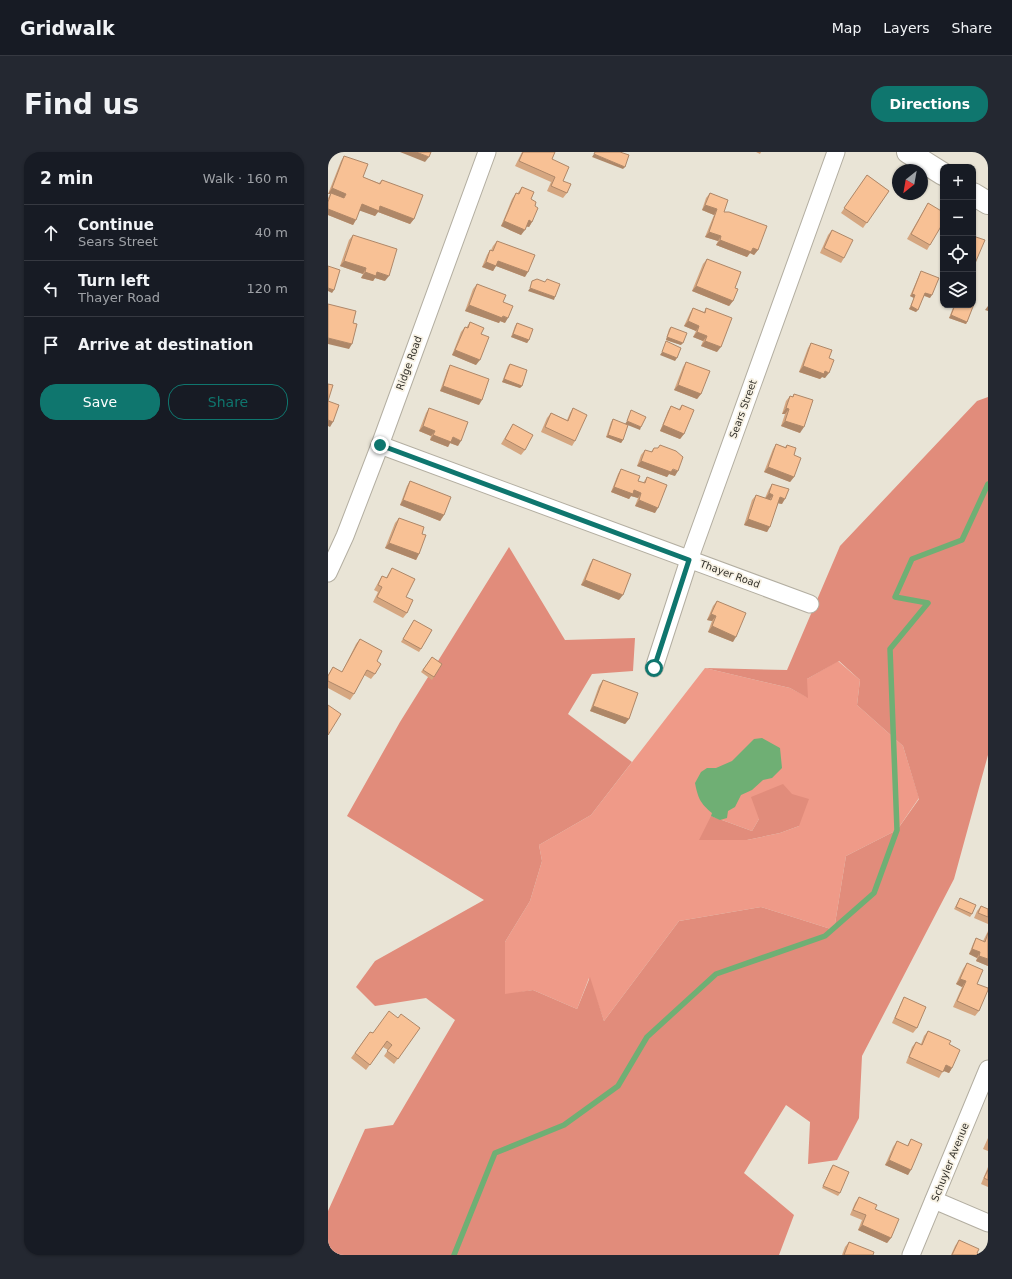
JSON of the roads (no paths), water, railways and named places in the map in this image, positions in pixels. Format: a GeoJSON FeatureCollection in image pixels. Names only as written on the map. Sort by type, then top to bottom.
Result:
{"type":"FeatureCollection","features":[{"type":"Feature","properties":{"kind":"main road"},"geometry":{"type":"LineString","coordinates":[[908,152],[940,172]]}},
{"type":"Feature","properties":{"kind":"main road"},"geometry":{"type":"LineString","coordinates":[[976,196],[988,203]]}},
{"type":"Feature","properties":{"kind":"street","name":"Ridge Road"},"geometry":{"type":"LineString","coordinates":[[328,573],[345,536],[380,445],[487,152]]}},
{"type":"Feature","properties":{"kind":"street","name":"Sears Street"},"geometry":{"type":"LineString","coordinates":[[654,668],[689,560],[836,152]]}},
{"type":"Feature","properties":{"kind":"street","name":"Thayer Road"},"geometry":{"type":"LineString","coordinates":[[380,445],[810,604]]}},
{"type":"Feature","properties":{"kind":"street","name":"Schuyler Avenue"},"geometry":{"type":"LineString","coordinates":[[911,1255],[988,1069]]}},
{"type":"Feature","properties":{"kind":"street"},"geometry":{"type":"LineString","coordinates":[[934,1200],[988,1223]]}},
{"type":"Feature","properties":{"kind":"waterway"},"geometry":{"type":"LineString","coordinates":[[454,1255],[495,1153],[564,1125],[618,1086],[647,1037],[716,974],[825,936],[874,893],[897,830],[890,649],[928,603],[895,597],[912,559],[962,540],[988,484]]}}]}
